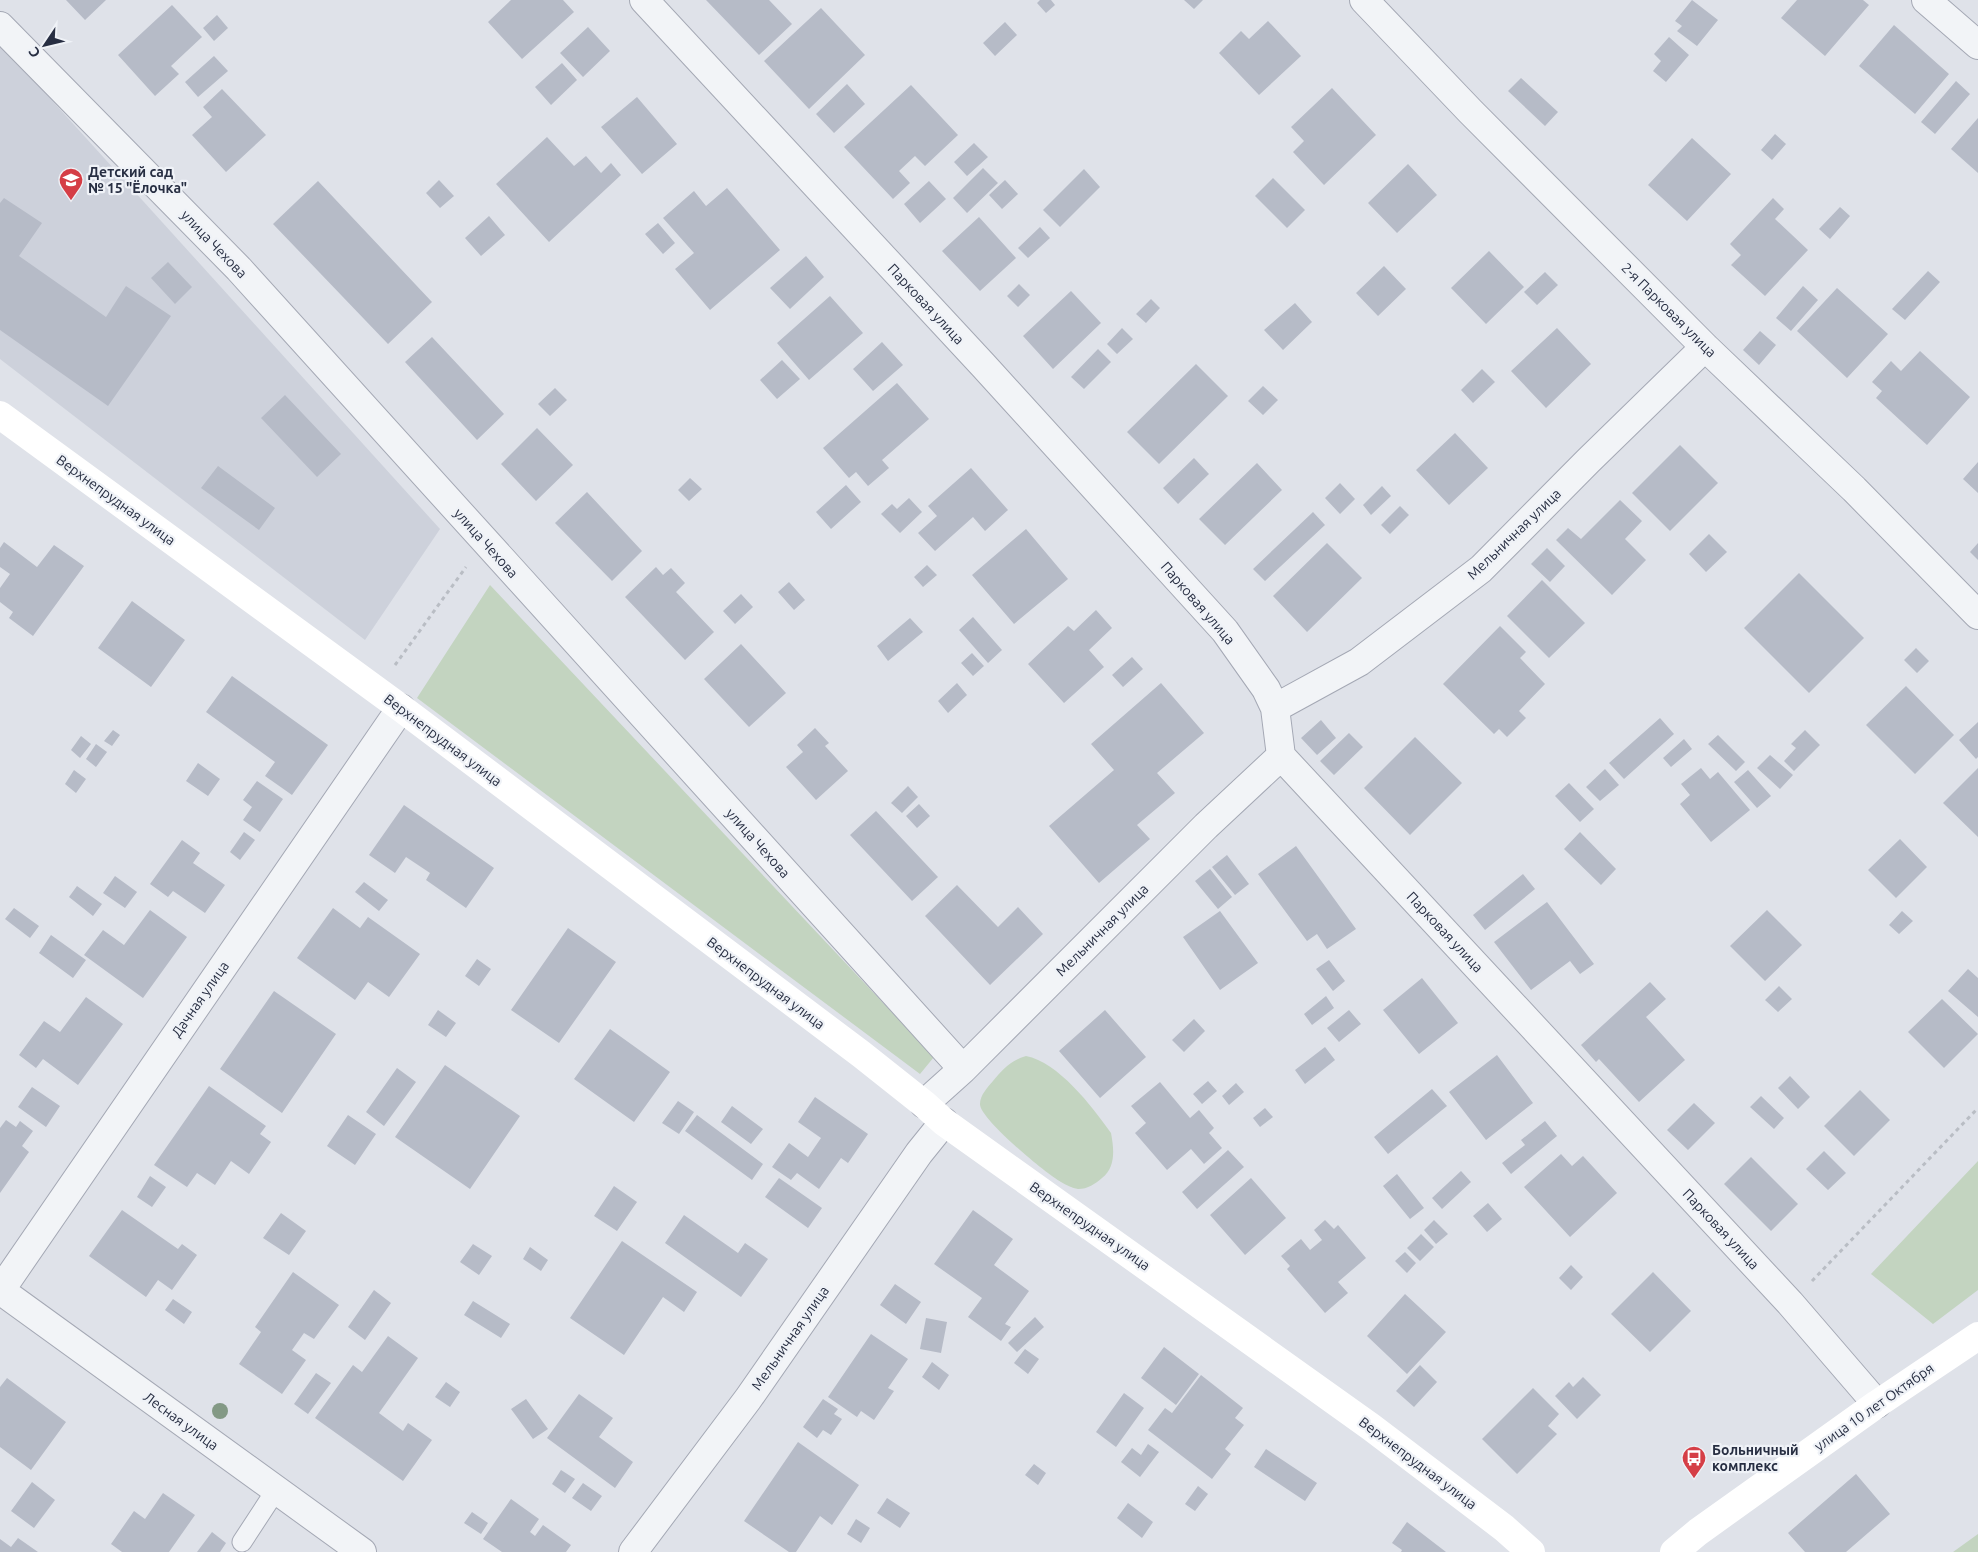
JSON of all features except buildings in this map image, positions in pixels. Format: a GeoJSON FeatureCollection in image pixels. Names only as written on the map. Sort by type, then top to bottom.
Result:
{"type":"FeatureCollection","features":[{"type":"Feature","properties":{"kind":"street","name":"Парковая улица"},"geometry":{"type":"LineString","coordinates":[[644,0],[976,358],[1225,631],[1266,689],[1275,708],[1280,756],[1790,1304],[1877,1404]]}},
{"type":"Feature","properties":{"kind":"street","name":"2-я Парковая улица"},"geometry":{"type":"LineString","coordinates":[[1364,0],[1477,118],[1705,347],[1854,489],[1978,615]]}},
{"type":"Feature","properties":{"kind":"street"},"geometry":{"type":"LineString","coordinates":[[1926,0],[1978,45]]}},
{"type":"Feature","properties":{"kind":"street","name":"улица Чехова"},"geometry":{"type":"LineString","coordinates":[[0,26],[239,269],[484,542],[963,1069]]}},
{"type":"Feature","properties":{"kind":"street","name":"Мельничная улица"},"geometry":{"type":"LineString","coordinates":[[1275,708],[1359,662],[1481,569],[1705,347]]}},
{"type":"Feature","properties":{"kind":"street","name":"Верхнепрудная улица"},"geometry":{"type":"LineString","coordinates":[[0,415],[377,690],[853,1048],[944,1122],[1371,1427],[1504,1528],[1531,1552]]}},
{"type":"Feature","properties":{"kind":"street","name":"Дачная улица"},"geometry":{"type":"LineString","coordinates":[[0,1290],[401,708]]}},
{"type":"Feature","properties":{"kind":"street","name":"Мельничная улица"},"geometry":{"type":"LineString","coordinates":[[924,1104],[963,1069],[1206,826],[1280,756]]}},
{"type":"Feature","properties":{"kind":"street","name":"Мельничная улица"},"geometry":{"type":"LineString","coordinates":[[632,1552],[748,1398],[919,1154],[944,1122]]}},
{"type":"Feature","properties":{"kind":"street","name":"Лесная улица"},"geometry":{"type":"LineString","coordinates":[[0,1290],[362,1552]]}},
{"type":"Feature","properties":{"kind":"street","name":"улица 10 лет Октября"},"geometry":{"type":"LineString","coordinates":[[1674,1552],[1698,1532],[1877,1404],[1978,1336]]}},
{"type":"Feature","properties":{"kind":"lane"},"geometry":{"type":"LineString","coordinates":[[242,1542],[276,1490]]}},
{"type":"Feature","properties":{"kind":"path"},"geometry":{"type":"LineString","coordinates":[[377,690],[484,542]]}},
{"type":"Feature","properties":{"kind":"path"},"geometry":{"type":"LineString","coordinates":[[1790,1304],[1978,1108]]}},
{"type":"Feature","properties":{"kind":"shaded area","name":"Детский сад № 15 \"Ёлочка\""},"geometry":{"type":"Polygon","coordinates":[[[0,43],[440,529],[365,640],[0,359],[0,43]]]}},
{"type":"Feature","properties":{"kind":"green space"},"geometry":{"type":"Polygon","coordinates":[[[490,585],[934,1057],[920,1074],[417,698],[490,585]]]}},
{"type":"Feature","properties":{"kind":"green space"},"geometry":{"type":"Polygon","coordinates":[[[1026,1056],[1038,1060],[1062,1076],[1084,1098],[1111,1133],[1113,1157],[1110,1169],[1107,1174],[1091,1186],[1076,1189],[1053,1177],[1001,1133],[983,1111],[980,1101],[983,1094],[1007,1066],[1026,1056]]]}},
{"type":"Feature","properties":{"kind":"green space"},"geometry":{"type":"Polygon","coordinates":[[[1978,1161],[1978,1290],[1933,1324],[1871,1274],[1978,1161]]]}},
{"type":"Feature","properties":{"kind":"green space"},"geometry":{"type":"Polygon","coordinates":[[[1978,1534],[1978,1552],[1953,1552],[1978,1534]]]}},
{"type":"Feature","properties":{"kind":"place","name":"Детский сад № 15 \"Ёлочка\""},"geometry":{"type":"Point","coordinates":[71,201]}},
{"type":"Feature","properties":{"kind":"place","name":"Больничный комплекс"},"geometry":{"type":"Point","coordinates":[1694,1479]}}]}
